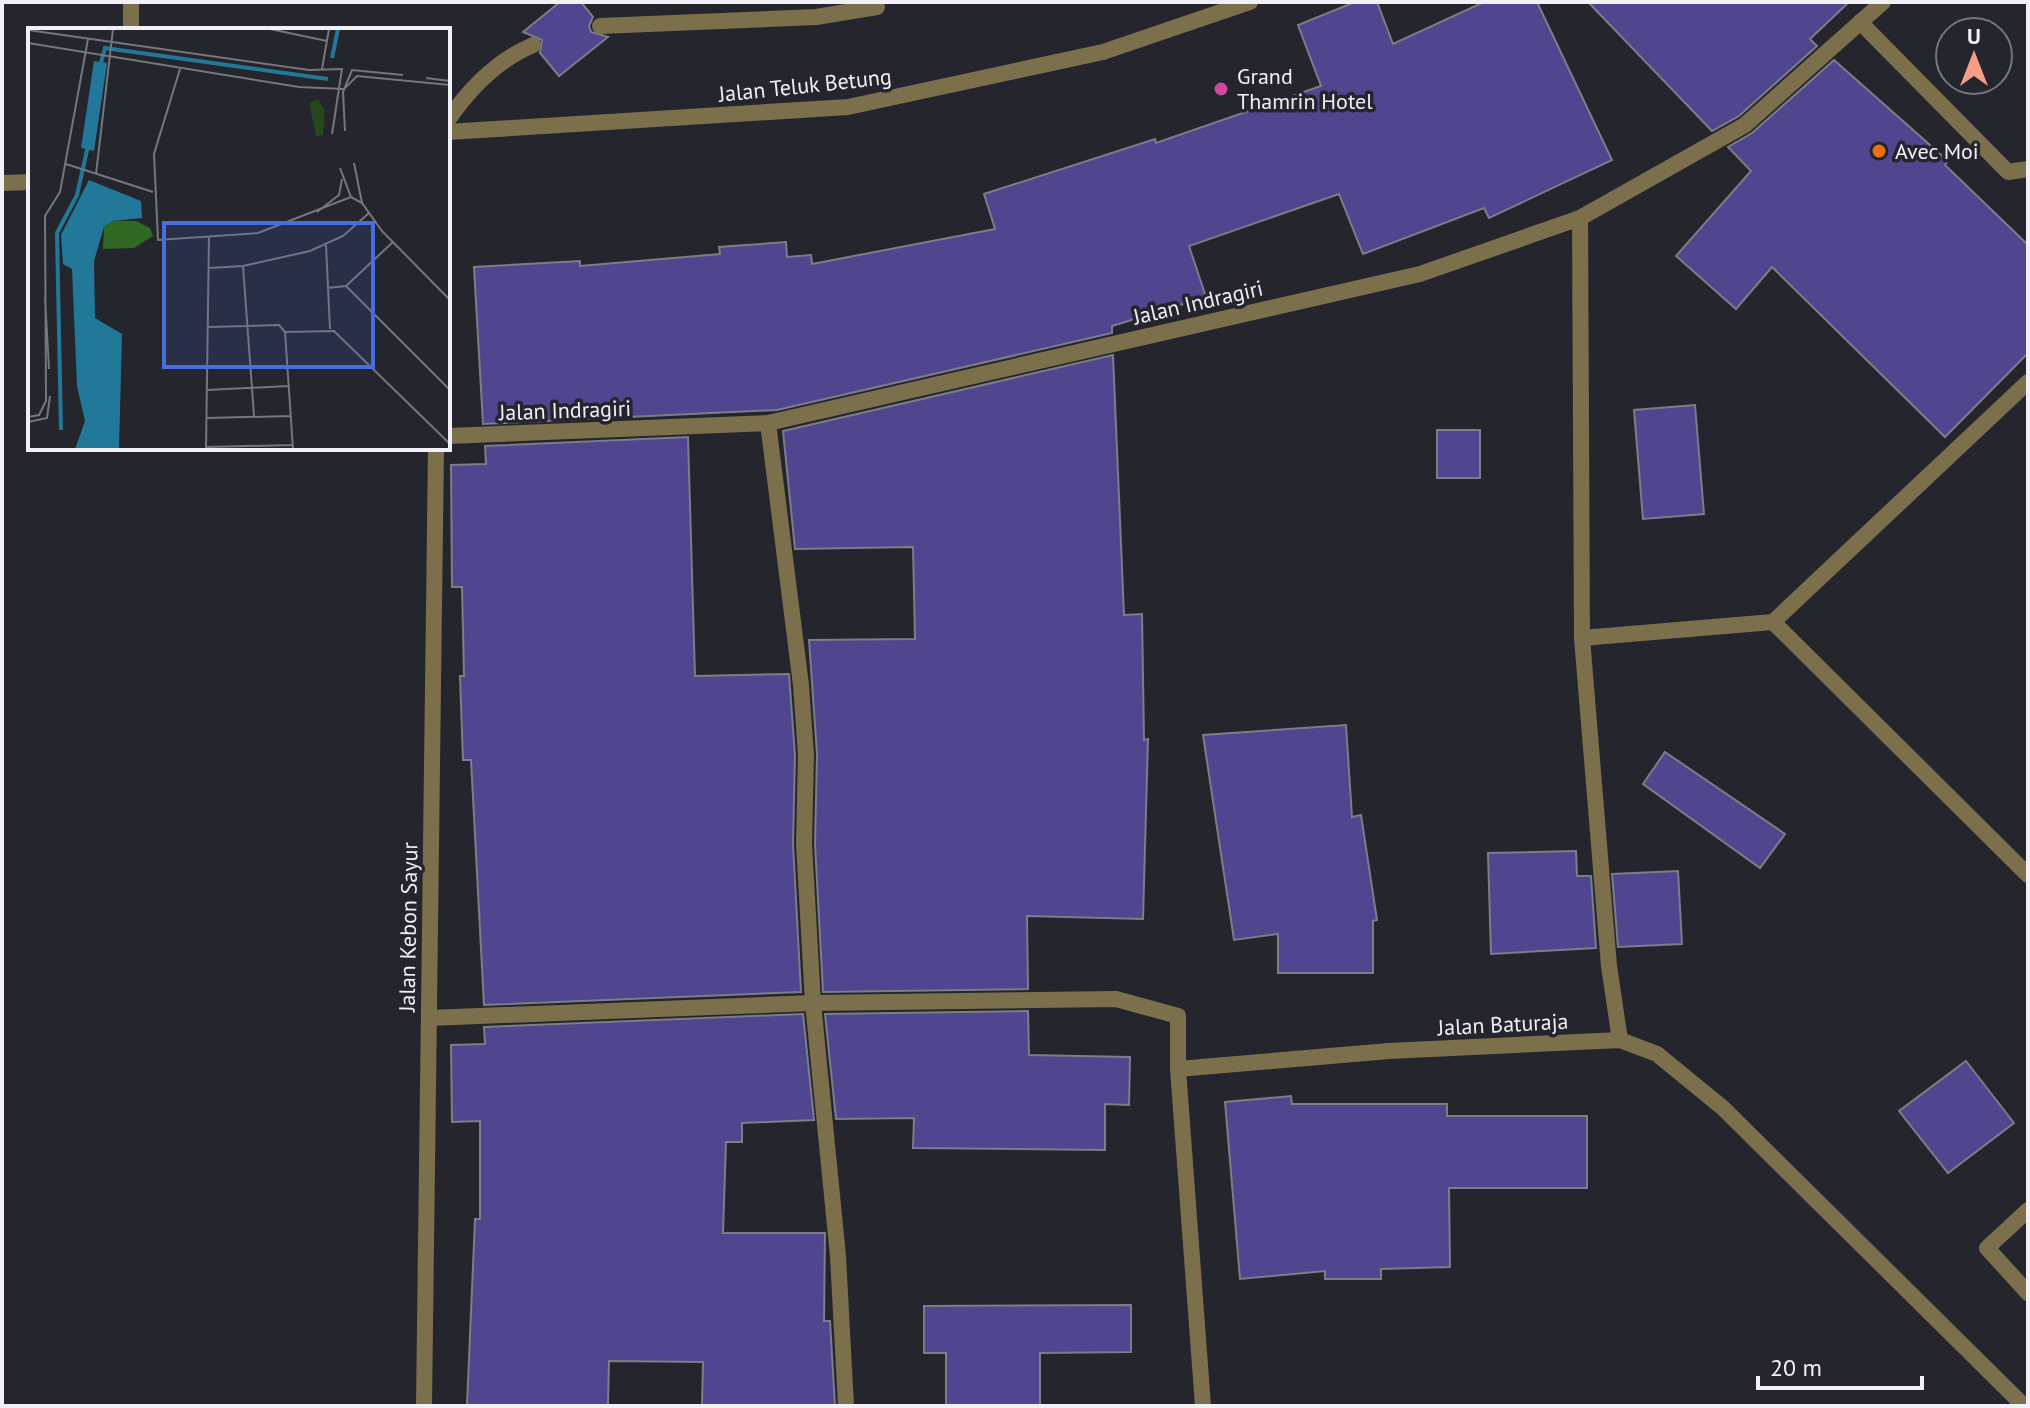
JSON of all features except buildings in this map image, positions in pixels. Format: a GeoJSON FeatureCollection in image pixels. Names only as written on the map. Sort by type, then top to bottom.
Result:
{"type":"FeatureCollection","features":[{"type":"Feature","properties":{"kind":"street"},"geometry":{"type":"LineString","coordinates":[[131,2],[131,28]]}},
{"type":"Feature","properties":{"kind":"street","name":"Jalan Teluk Betung"},"geometry":{"type":"LineString","coordinates":[[450,132],[848,107],[1103,52],[1217,7],[1250,2]]}},
{"type":"Feature","properties":{"kind":"street","name":"Jalan Indragiri"},"geometry":{"type":"LineString","coordinates":[[450,436],[768,423],[1420,274],[1580,218],[1745,125],[1883,2]]}},
{"type":"Feature","properties":{"kind":"street"},"geometry":{"type":"LineString","coordinates":[[600,26],[816,17],[877,7]]}},
{"type":"Feature","properties":{"kind":"street"},"geometry":{"type":"LineString","coordinates":[[1860,22],[2008,172],[2028,169]]}},
{"type":"Feature","properties":{"kind":"street"},"geometry":{"type":"LineString","coordinates":[[450,117],[463,98],[509,56],[533,45]]}},
{"type":"Feature","properties":{"kind":"street"},"geometry":{"type":"LineString","coordinates":[[2,183],[28,182]]}},
{"type":"Feature","properties":{"kind":"street"},"geometry":{"type":"LineString","coordinates":[[1580,218],[1582,638],[1609,966],[1620,1040]]}},
{"type":"Feature","properties":{"kind":"street"},"geometry":{"type":"LineString","coordinates":[[1582,638],[1773,622],[2028,382]]}},
{"type":"Feature","properties":{"kind":"street"},"geometry":{"type":"LineString","coordinates":[[768,423],[801,685],[806,755],[804,844],[813,1003],[838,1256],[846,1406]]}},
{"type":"Feature","properties":{"kind":"street","name":"Jalan Kebon Sayur"},"geometry":{"type":"LineString","coordinates":[[424,1406],[436,450]]}},
{"type":"Feature","properties":{"kind":"street"},"geometry":{"type":"LineString","coordinates":[[1773,622],[2028,875]]}},
{"type":"Feature","properties":{"kind":"street"},"geometry":{"type":"LineString","coordinates":[[429,1018],[813,1003],[1116,999],[1178,1016],[1178,1069],[1203,1406]]}},
{"type":"Feature","properties":{"kind":"street","name":"Jalan Baturaja"},"geometry":{"type":"LineString","coordinates":[[1178,1069],[1389,1051],[1620,1040],[1657,1054],[1693,1081],[2024,1406]]}},
{"type":"Feature","properties":{"kind":"street"},"geometry":{"type":"LineString","coordinates":[[2028,1210],[1987,1248],[2028,1293]]}},
{"type":"Feature","properties":{"kind":"place","name":"Grand Thamrin Hotel"},"geometry":{"type":"Point","coordinates":[1221,89]}},
{"type":"Feature","properties":{"kind":"place","name":"Avec Moi"},"geometry":{"type":"Point","coordinates":[1879,151]}}]}
